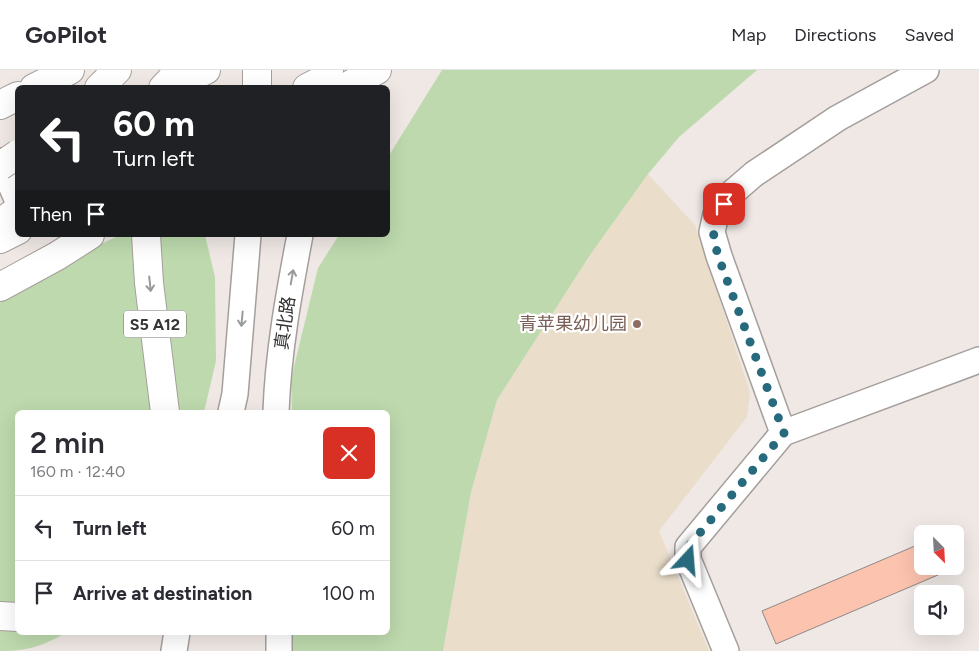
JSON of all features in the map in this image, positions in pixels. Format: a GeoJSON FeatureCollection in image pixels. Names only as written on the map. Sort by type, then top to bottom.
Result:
{"type":"FeatureCollection","features":[{"type":"Feature","properties":{"kind":"main road"},"geometry":{"type":"LineString","coordinates":[[40,85],[70,70]]}},
{"type":"Feature","properties":{"kind":"main road"},"geometry":{"type":"LineString","coordinates":[[102,85],[117,70]]}},
{"type":"Feature","properties":{"kind":"main road"},"geometry":{"type":"LineString","coordinates":[[150,85],[152,70]]}},
{"type":"Feature","properties":{"kind":"main road"},"geometry":{"type":"LineString","coordinates":[[166,85],[180,70]]}},
{"type":"Feature","properties":{"kind":"main road"},"geometry":{"type":"LineString","coordinates":[[175,85],[206,70]]}},
{"type":"Feature","properties":{"kind":"main road"},"geometry":{"type":"LineString","coordinates":[[257,70],[257,85]]}},
{"type":"Feature","properties":{"kind":"main road"},"geometry":{"type":"LineString","coordinates":[[329,80],[377,70]]}},
{"type":"Feature","properties":{"kind":"main road"},"geometry":{"type":"LineString","coordinates":[[0,105],[15,98]]}},
{"type":"Feature","properties":{"kind":"main road"},"geometry":{"type":"LineString","coordinates":[[0,223],[15,212]]}},
{"type":"Feature","properties":{"kind":"main road"},"geometry":{"type":"LineString","coordinates":[[0,239],[15,232]]}},
{"type":"Feature","properties":{"kind":"main road"},"geometry":{"type":"LineString","coordinates":[[0,268],[58,237]]}},
{"type":"Feature","properties":{"kind":"main road"},"geometry":{"type":"LineString","coordinates":[[0,287],[57,256],[87,237]]}},
{"type":"Feature","properties":{"kind":"main road","name":"S5 A12"},"geometry":{"type":"LineString","coordinates":[[146,237],[166,410]]}},
{"type":"Feature","properties":{"kind":"main road"},"geometry":{"type":"LineString","coordinates":[[0,616],[15,617]]}},
{"type":"Feature","properties":{"kind":"street"},"geometry":{"type":"LineString","coordinates":[[784,433],[718,256],[712,232],[716,214],[732,193],[754,174],[838,118],[926,70]]}},
{"type":"Feature","properties":{"kind":"street"},"geometry":{"type":"LineString","coordinates":[[6,163],[15,191]]}},
{"type":"Feature","properties":{"kind":"street"},"geometry":{"type":"LineString","coordinates":[[231,410],[235,394],[248,237]]}},
{"type":"Feature","properties":{"kind":"street","name":"真北路"},"geometry":{"type":"LineString","coordinates":[[276,410],[290,290],[300,237]]}},
{"type":"Feature","properties":{"kind":"street"},"geometry":{"type":"LineString","coordinates":[[726,651],[688,560],[688,547],[784,433],[979,360]]}},
{"type":"Feature","properties":{"kind":"street"},"geometry":{"type":"LineString","coordinates":[[174,651],[177,635]]}},
{"type":"Feature","properties":{"kind":"street"},"geometry":{"type":"LineString","coordinates":[[279,635],[279,651]]}},
{"type":"Feature","properties":{"kind":"shaded area","name":"青苹果幼儿园"},"geometry":{"type":"Polygon","coordinates":[[[648,174],[695,225],[750,392],[747,417],[659,531],[709,651],[443,651],[471,492],[497,400],[590,255],[648,174]]]}},
{"type":"Feature","properties":{"kind":"green space"},"geometry":{"type":"Polygon","coordinates":[[[442,70],[757,70],[679,137],[648,174],[590,255],[497,400],[471,492],[443,651],[293,651],[293,635],[390,635],[390,410],[292,410],[291,379],[318,268],[338,237],[390,237],[390,154],[442,70]]]}},
{"type":"Feature","properties":{"kind":"green space"},"geometry":{"type":"Polygon","coordinates":[[[116,237],[205,237],[215,277],[216,361],[204,410],[15,410],[15,635],[62,635],[34,647],[0,651],[0,292],[116,237]]]}},
{"type":"Feature","properties":{"kind":"building"},"geometry":{"type":"Polygon","coordinates":[[[914,546],[914,575],[938,575],[776,644],[762,611],[914,546]]]}},
{"type":"Feature","properties":{"kind":"place","name":"青苹果幼儿园"},"geometry":{"type":"Point","coordinates":[637,324]}},
{"type":"Feature","properties":{"kind":"route"},"geometry":{"type":"LineString","coordinates":[[688,560],[688,547],[784,433],[718,256],[712,232],[716,214],[724,204]]}}]}
